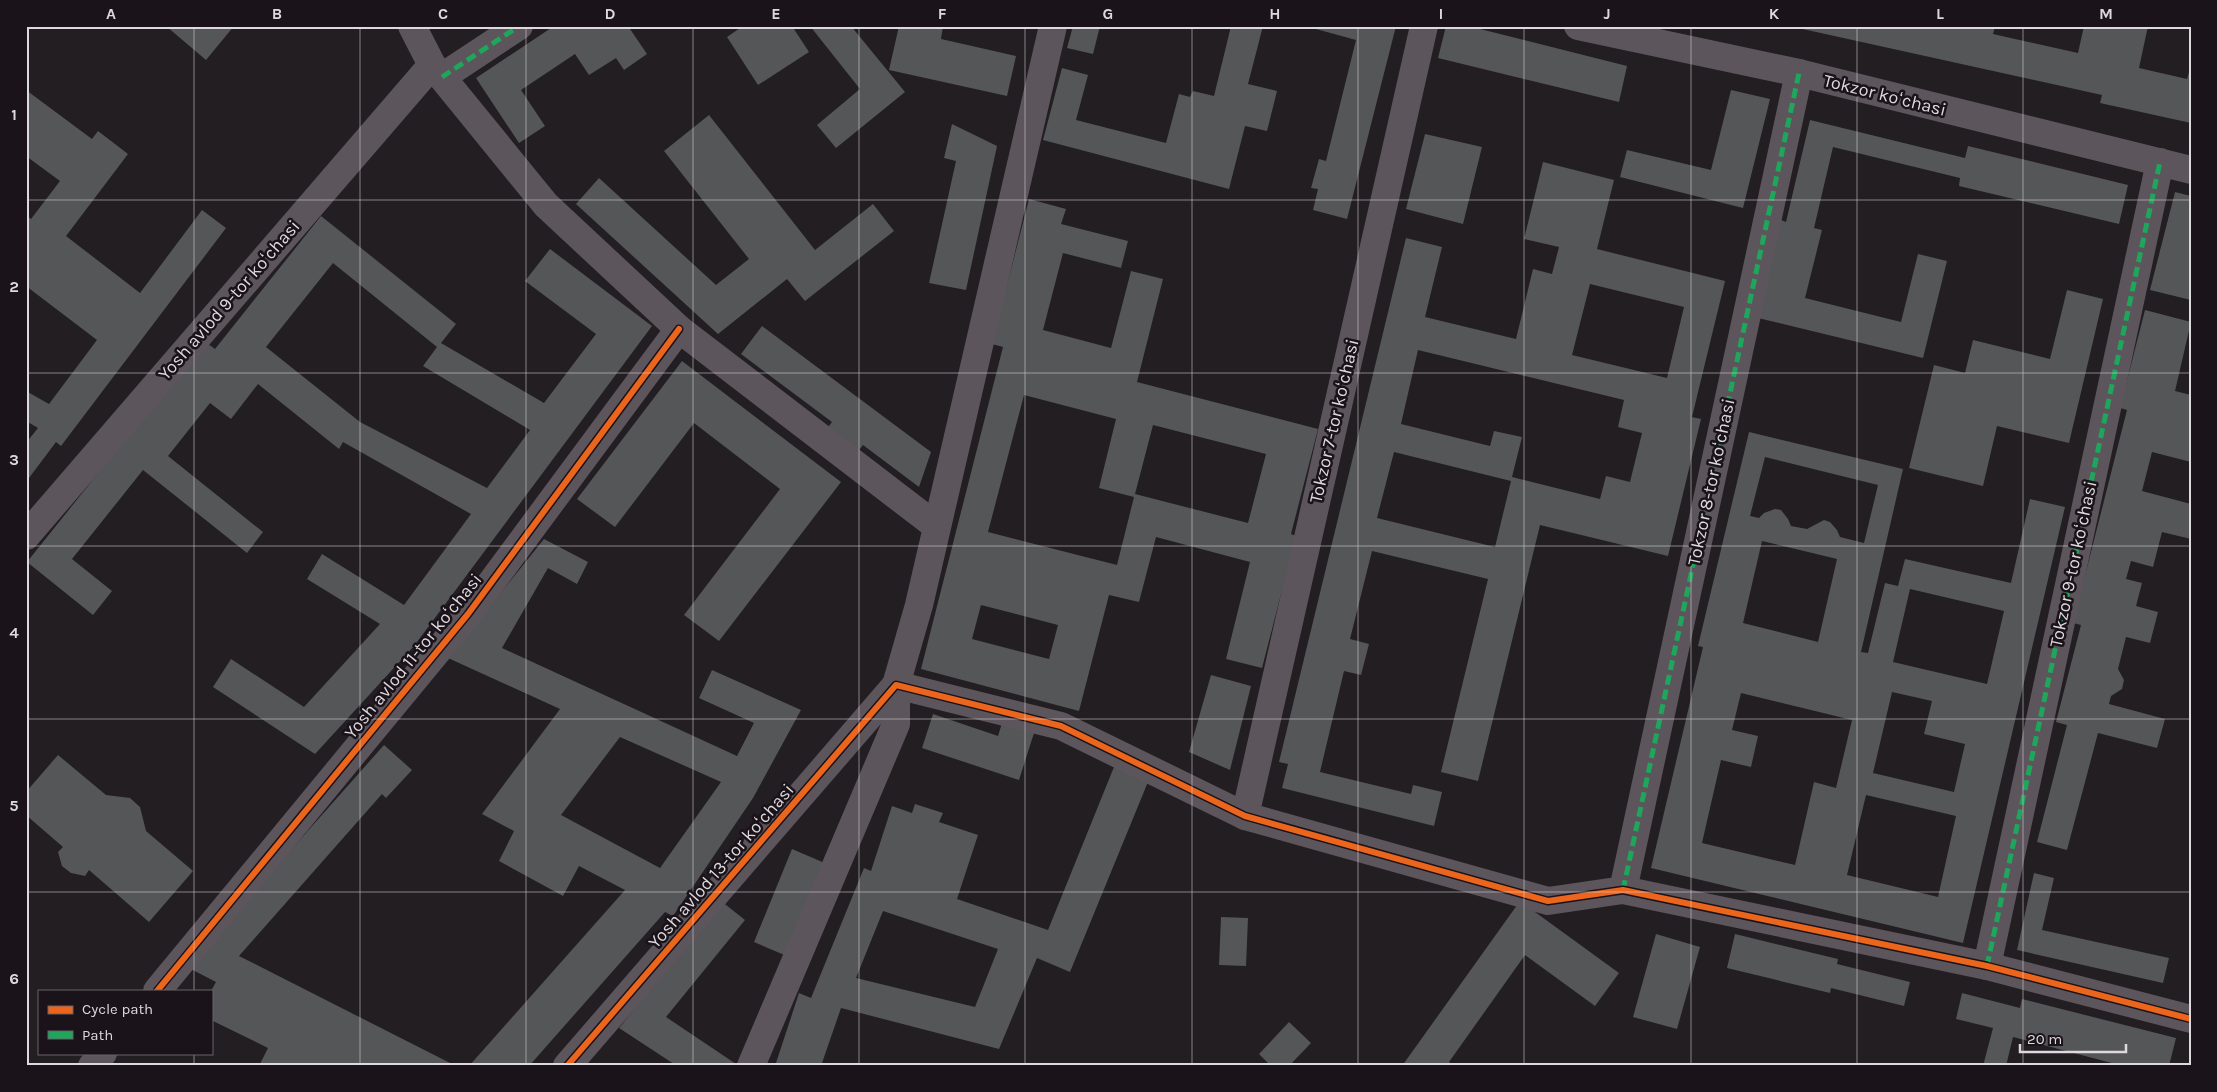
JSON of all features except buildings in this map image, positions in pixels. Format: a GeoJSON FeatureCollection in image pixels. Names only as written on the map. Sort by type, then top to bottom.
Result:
{"type":"FeatureCollection","features":[{"type":"Feature","properties":{"kind":"street"},"geometry":{"type":"LineString","coordinates":[[412,26],[437,71],[546,204],[679,329],[936,526]]}},
{"type":"Feature","properties":{"kind":"street","name":"Yosh avlod 9-tor koʻchasi"},"geometry":{"type":"LineString","coordinates":[[26,536],[437,71],[519,26]]}},
{"type":"Feature","properties":{"kind":"street"},"geometry":{"type":"LineString","coordinates":[[751,1066],[896,724],[896,685],[918,605],[1053,26]]}},
{"type":"Feature","properties":{"kind":"street","name":"Tokzor 7-tor koʻchasi"},"geometry":{"type":"LineString","coordinates":[[1245,816],[1424,26]]}},
{"type":"Feature","properties":{"kind":"street","name":"Tokzor koʻchasi"},"geometry":{"type":"LineString","coordinates":[[1578,26],[1799,73],[2191,170]]}},
{"type":"Feature","properties":{"kind":"street","name":"Tokzor 8-tor koʻchasi"},"geometry":{"type":"LineString","coordinates":[[1623,890],[1799,73]]}},
{"type":"Feature","properties":{"kind":"street","name":"Tokzor 9-tor koʻchasi"},"geometry":{"type":"LineString","coordinates":[[1987,966],[2160,162]]}},
{"type":"Feature","properties":{"kind":"street","name":"Yosh avlod 11-tor koʻchasi"},"geometry":{"type":"LineString","coordinates":[[157,990],[468,614],[679,329]]}},
{"type":"Feature","properties":{"kind":"street"},"geometry":{"type":"LineString","coordinates":[[896,685],[1061,726],[1245,816],[1548,901],[1623,890],[1987,966],[2191,1019]]}},
{"type":"Feature","properties":{"kind":"street","name":"Yosh avlod 13-tor koʻchasi"},"geometry":{"type":"LineString","coordinates":[[568,1066],[896,685]]}},
{"type":"Feature","properties":{"kind":"street"},"geometry":{"type":"LineString","coordinates":[[92,1066],[102,1054]]}},
{"type":"Feature","properties":{"kind":"marked path"},"geometry":{"type":"LineString","coordinates":[[442,77],[519,26]]}},
{"type":"Feature","properties":{"kind":"marked path"},"geometry":{"type":"LineString","coordinates":[[1623,890],[1799,73]]}},
{"type":"Feature","properties":{"kind":"marked path"},"geometry":{"type":"LineString","coordinates":[[1987,966],[2160,162]]}},
{"type":"Feature","properties":{"kind":"cycle path"},"geometry":{"type":"LineString","coordinates":[[158,990],[468,614],[679,329]]}},
{"type":"Feature","properties":{"kind":"cycle path"},"geometry":{"type":"LineString","coordinates":[[567,1066],[896,685],[1061,726],[1245,816],[1548,901],[1623,890],[1987,966],[2191,1019]]}}]}
